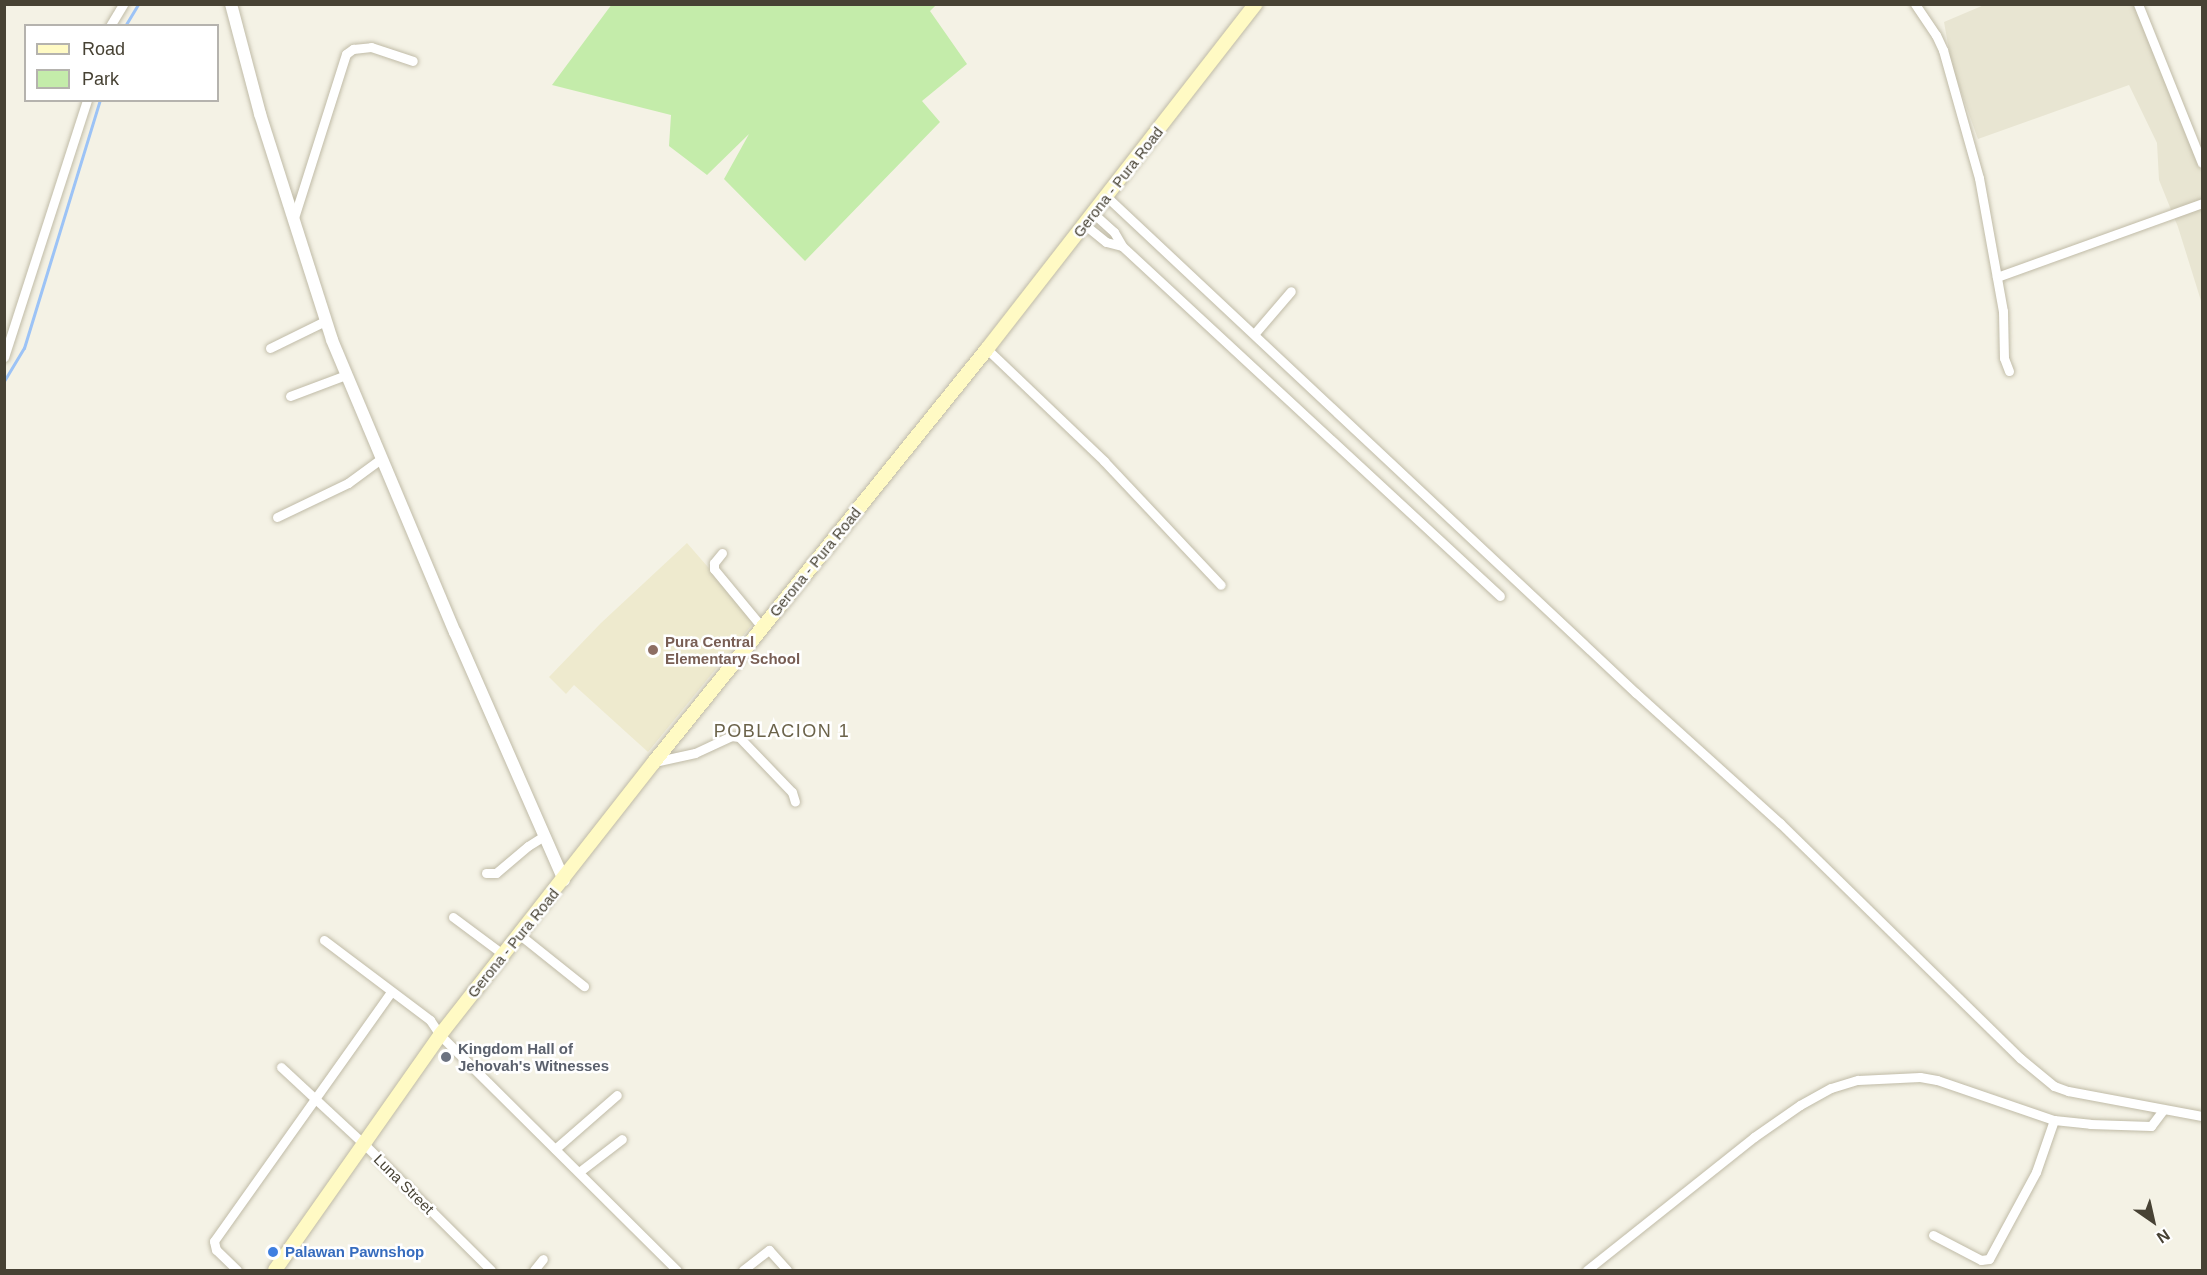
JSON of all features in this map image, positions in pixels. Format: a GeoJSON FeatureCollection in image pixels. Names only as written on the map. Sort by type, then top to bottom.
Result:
{"type":"FeatureCollection","features":[{"type":"Feature","properties":{"kind":"main road","name":"Gerona - Pura Road"},"geometry":{"type":"LineString","coordinates":[[275,1270],[440,1035],[564,880],[654,762],[1090,219],[1256,4]]}},
{"type":"Feature","properties":{"kind":"street"},"geometry":{"type":"LineString","coordinates":[[111,24],[123,4]]}},
{"type":"Feature","properties":{"kind":"street"},"geometry":{"type":"LineString","coordinates":[[231,4],[260,114],[325,321],[346,375],[564,880]]}},
{"type":"Feature","properties":{"kind":"street"},"geometry":{"type":"LineString","coordinates":[[1915,4],[1936,35],[1943,50],[1979,178],[2005,327],[2004,358],[2009,371]]}},
{"type":"Feature","properties":{"kind":"street"},"geometry":{"type":"LineString","coordinates":[[2138,4],[2202,163]]}},
{"type":"Feature","properties":{"kind":"street"},"geometry":{"type":"LineString","coordinates":[[293,221],[346,54],[352,49],[371,47],[413,61]]}},
{"type":"Feature","properties":{"kind":"street"},"geometry":{"type":"LineString","coordinates":[[4,357],[86,102]]}},
{"type":"Feature","properties":{"kind":"street"},"geometry":{"type":"LineString","coordinates":[[1107,196],[1627,684],[1780,823],[2020,1058],[2054,1086],[2091,1097],[2188,1114],[2202,1114]]}},
{"type":"Feature","properties":{"kind":"street"},"geometry":{"type":"LineString","coordinates":[[1997,277],[2202,203]]}},
{"type":"Feature","properties":{"kind":"street"},"geometry":{"type":"LineString","coordinates":[[1090,219],[1106,242],[1122,246]]}},
{"type":"Feature","properties":{"kind":"street"},"geometry":{"type":"LineString","coordinates":[[1090,219],[1114,232],[1122,246],[1500,596]]}},
{"type":"Feature","properties":{"kind":"street"},"geometry":{"type":"LineString","coordinates":[[1255,333],[1291,291]]}},
{"type":"Feature","properties":{"kind":"street"},"geometry":{"type":"LineString","coordinates":[[270,348],[325,321]]}},
{"type":"Feature","properties":{"kind":"street"},"geometry":{"type":"LineString","coordinates":[[987,349],[1104,461],[1221,585]]}},
{"type":"Feature","properties":{"kind":"street"},"geometry":{"type":"LineString","coordinates":[[290,396],[346,375]]}},
{"type":"Feature","properties":{"kind":"street"},"geometry":{"type":"LineString","coordinates":[[277,517],[348,483],[382,458]]}},
{"type":"Feature","properties":{"kind":"street"},"geometry":{"type":"LineString","coordinates":[[722,552],[714,563],[716,574],[762,627]]}},
{"type":"Feature","properties":{"kind":"street"},"geometry":{"type":"LineString","coordinates":[[654,762],[705,749],[731,735],[739,737],[792,792],[795,802]]}},
{"type":"Feature","properties":{"kind":"street"},"geometry":{"type":"LineString","coordinates":[[486,873],[496,873],[520,852],[544,836]]}},
{"type":"Feature","properties":{"kind":"street"},"geometry":{"type":"LineString","coordinates":[[453,917],[504,956]]}},
{"type":"Feature","properties":{"kind":"street"},"geometry":{"type":"LineString","coordinates":[[520,935],[584,986]]}},
{"type":"Feature","properties":{"kind":"street"},"geometry":{"type":"LineString","coordinates":[[324,940],[430,1020],[440,1035],[677,1270]]}},
{"type":"Feature","properties":{"kind":"street"},"geometry":{"type":"LineString","coordinates":[[237,1270],[216,1250],[214,1241],[392,992]]}},
{"type":"Feature","properties":{"kind":"street","name":"Luna Street"},"geometry":{"type":"LineString","coordinates":[[281,1067],[364,1144],[491,1270]]}},
{"type":"Feature","properties":{"kind":"street"},"geometry":{"type":"LineString","coordinates":[[1587,1270],[1754,1137],[1800,1104],[1831,1088],[1858,1080],[1920,1077],[1937,1080],[2054,1120],[2151,1126],[2163,1110]]}},
{"type":"Feature","properties":{"kind":"street"},"geometry":{"type":"LineString","coordinates":[[555,1149],[617,1095]]}},
{"type":"Feature","properties":{"kind":"street"},"geometry":{"type":"LineString","coordinates":[[1933,1235],[1981,1260],[1989,1259],[2036,1172],[2054,1120]]}},
{"type":"Feature","properties":{"kind":"street"},"geometry":{"type":"LineString","coordinates":[[579,1172],[622,1139]]}},
{"type":"Feature","properties":{"kind":"street"},"geometry":{"type":"LineString","coordinates":[[743,1270],[766,1250],[769,1250],[787,1270]]}},
{"type":"Feature","properties":{"kind":"street"},"geometry":{"type":"LineString","coordinates":[[534,1270],[543,1259]]}},
{"type":"Feature","properties":{"kind":"shaded area"},"geometry":{"type":"Polygon","coordinates":[[[1984,5],[2137,5],[2202,173],[2202,304],[2178,227],[2159,180],[2157,143],[2129,85],[1978,139],[1952,67],[1944,22],[1984,5]]]}},
{"type":"Feature","properties":{"kind":"shaded area","name":"Pura Central Elementary School"},"geometry":{"type":"Polygon","coordinates":[[[687,543],[755,621],[648,752],[574,685],[566,694],[549,677],[601,623],[687,543]]]}},
{"type":"Feature","properties":{"kind":"green space"},"geometry":{"type":"Polygon","coordinates":[[[612,4],[936,5],[930,11],[967,64],[922,101],[940,122],[805,261],[724,179],[749,134],[707,175],[669,146],[671,115],[552,85],[612,4]]]}},
{"type":"Feature","properties":{"kind":"waterway"},"geometry":{"type":"LineString","coordinates":[[126,24],[138,4]]}},
{"type":"Feature","properties":{"kind":"waterway"},"geometry":{"type":"LineString","coordinates":[[4,381],[24,348],[99,102]]}},
{"type":"Feature","properties":{"kind":"place","name":"Pura Central Elementary School"},"geometry":{"type":"Point","coordinates":[653,650]}},
{"type":"Feature","properties":{"kind":"place","name":"Kingdom Hall of Jehovah's Witnesses"},"geometry":{"type":"Point","coordinates":[446,1057]}},
{"type":"Feature","properties":{"kind":"place","name":"Palawan Pawnshop"},"geometry":{"type":"Point","coordinates":[273,1252]}},
{"type":"Feature","properties":{"kind":"district","name":"POBLACION 1"},"geometry":{"type":"Point","coordinates":[782,731]}}]}
